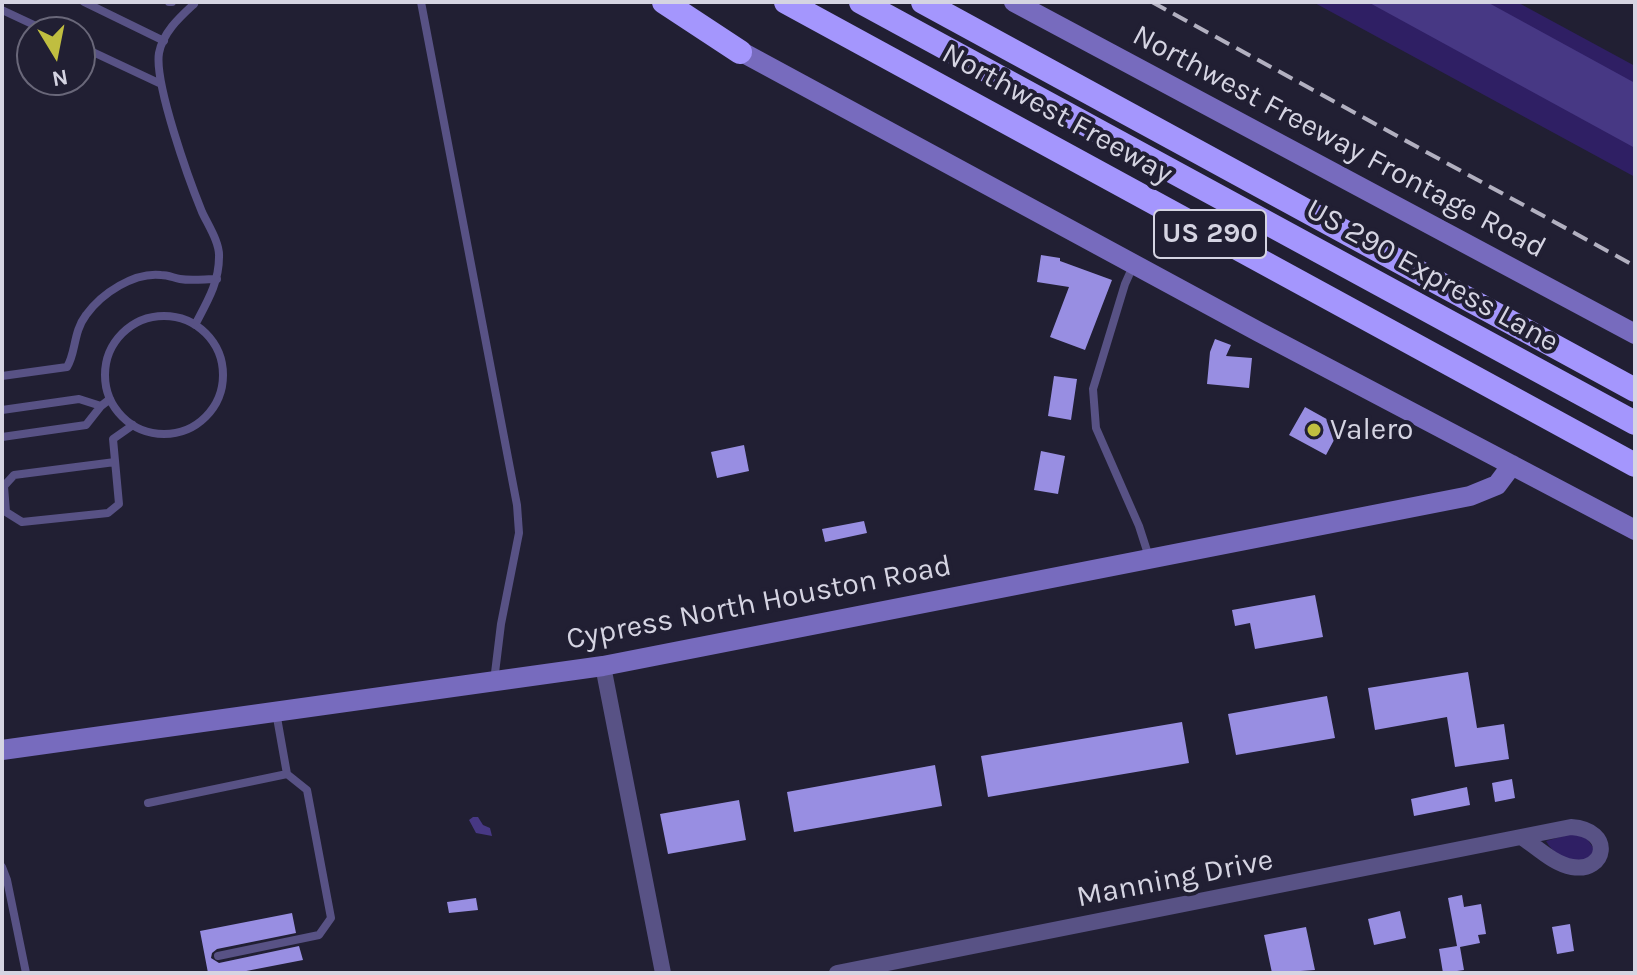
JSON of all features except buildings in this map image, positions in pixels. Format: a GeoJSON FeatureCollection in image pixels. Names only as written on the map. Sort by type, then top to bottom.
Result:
{"type":"FeatureCollection","features":[{"type":"Feature","properties":{"kind":"highway"},"geometry":{"type":"LineString","coordinates":[[664,2],[740,52]]}},
{"type":"Feature","properties":{"kind":"highway","name":"Northwest Freeway"},"geometry":{"type":"LineString","coordinates":[[786,2],[1635,465]]}},
{"type":"Feature","properties":{"kind":"highway","name":"US 290 Express Lane"},"geometry":{"type":"LineString","coordinates":[[861,2],[1635,423]]}},
{"type":"Feature","properties":{"kind":"highway","name":"Northwest Freeway"},"geometry":{"type":"LineString","coordinates":[[923,2],[1635,390]]}},
{"type":"Feature","properties":{"kind":"main road"},"geometry":{"type":"LineString","coordinates":[[649,2],[1635,530]]}},
{"type":"Feature","properties":{"kind":"main road","name":"Northwest Freeway Frontage Road"},"geometry":{"type":"LineString","coordinates":[[1014,2],[1635,334]]}},
{"type":"Feature","properties":{"kind":"main road","name":"Cypress North Houston Road"},"geometry":{"type":"LineString","coordinates":[[2,750],[603,666],[1470,496],[1497,485],[1512,465]]}},
{"type":"Feature","properties":{"kind":"street"},"geometry":{"type":"LineString","coordinates":[[603,666],[663,973]]}},
{"type":"Feature","properties":{"kind":"street","name":"Manning Drive"},"geometry":{"type":"LineString","coordinates":[[837,973],[1523,838]]}},
{"type":"Feature","properties":{"kind":"lane"},"geometry":{"type":"LineString","coordinates":[[84,2],[164,41]]}},
{"type":"Feature","properties":{"kind":"lane"},"geometry":{"type":"LineString","coordinates":[[421,2],[517,505],[519,533],[501,624],[494,682]]}},
{"type":"Feature","properties":{"kind":"lane"},"geometry":{"type":"LineString","coordinates":[[195,3],[171,25],[159,52],[161,84],[201,208],[220,253],[217,279],[195,325]]}},
{"type":"Feature","properties":{"kind":"lane"},"geometry":{"type":"LineString","coordinates":[[96,54],[161,84]]}},
{"type":"Feature","properties":{"kind":"lane"},"geometry":{"type":"LineString","coordinates":[[1134,264],[1093,389],[1096,428],[1139,526],[1149,559]]}},
{"type":"Feature","properties":{"kind":"lane"},"geometry":{"type":"LineString","coordinates":[[2,376],[67,367],[73,340],[86,315],[107,292],[136,279],[160,274],[182,280],[217,279]]}},
{"type":"Feature","properties":{"kind":"lane"},"geometry":{"type":"LineString","coordinates":[[167,316],[195,325],[216,345],[222,363],[223,383],[217,402],[205,417],[189,428],[170,434],[151,432],[133,425],[118,412],[110,399],[105,376],[108,357],[116,340],[130,326],[148,318],[167,316]]}},
{"type":"Feature","properties":{"kind":"lane"},"geometry":{"type":"LineString","coordinates":[[2,410],[79,399],[101,406]]}},
{"type":"Feature","properties":{"kind":"lane"},"geometry":{"type":"LineString","coordinates":[[2,437],[86,425],[110,399]]}},
{"type":"Feature","properties":{"kind":"lane"},"geometry":{"type":"LineString","coordinates":[[115,462],[14,475],[4,486],[6,512],[22,522],[108,513],[119,504],[113,439],[133,425]]}},
{"type":"Feature","properties":{"kind":"lane"},"geometry":{"type":"LineString","coordinates":[[218,956],[319,935],[331,918],[307,790],[287,774],[276,712]]}},
{"type":"Feature","properties":{"kind":"lane"},"geometry":{"type":"LineString","coordinates":[[148,803],[287,774]]}},
{"type":"Feature","properties":{"kind":"lane"},"geometry":{"type":"LineString","coordinates":[[2,867],[26,973]]}},
{"type":"Feature","properties":{"kind":"lane"},"geometry":{"type":"LineString","coordinates":[[2,923],[15,920]]}},
{"type":"Feature","properties":{"kind":"shaded area"},"geometry":{"type":"Polygon","coordinates":[[[1313,2],[1517,2],[1635,66],[1635,177],[1313,2]]]}},
{"type":"Feature","properties":{"kind":"shaded area"},"geometry":{"type":"Polygon","coordinates":[[[1368,2],[1487,2],[1635,83],[1635,148],[1368,2]]]}},
{"type":"Feature","properties":{"kind":"shaded area"},"geometry":{"type":"Polygon","coordinates":[[[478,817],[483,825],[490,828],[492,836],[476,833],[469,820],[478,817]]]}},
{"type":"Feature","properties":{"kind":"shaded area"},"geometry":{"type":"Polygon","coordinates":[[[1584,834],[1594,849],[1591,857],[1578,860],[1565,858],[1546,841],[1584,834]]]}},
{"type":"Feature","properties":{"kind":"railway"},"geometry":{"type":"LineString","coordinates":[[1152,2],[1635,266]]}},
{"type":"Feature","properties":{"kind":"place","name":"Valero"},"geometry":{"type":"Point","coordinates":[1314,430]}}]}
